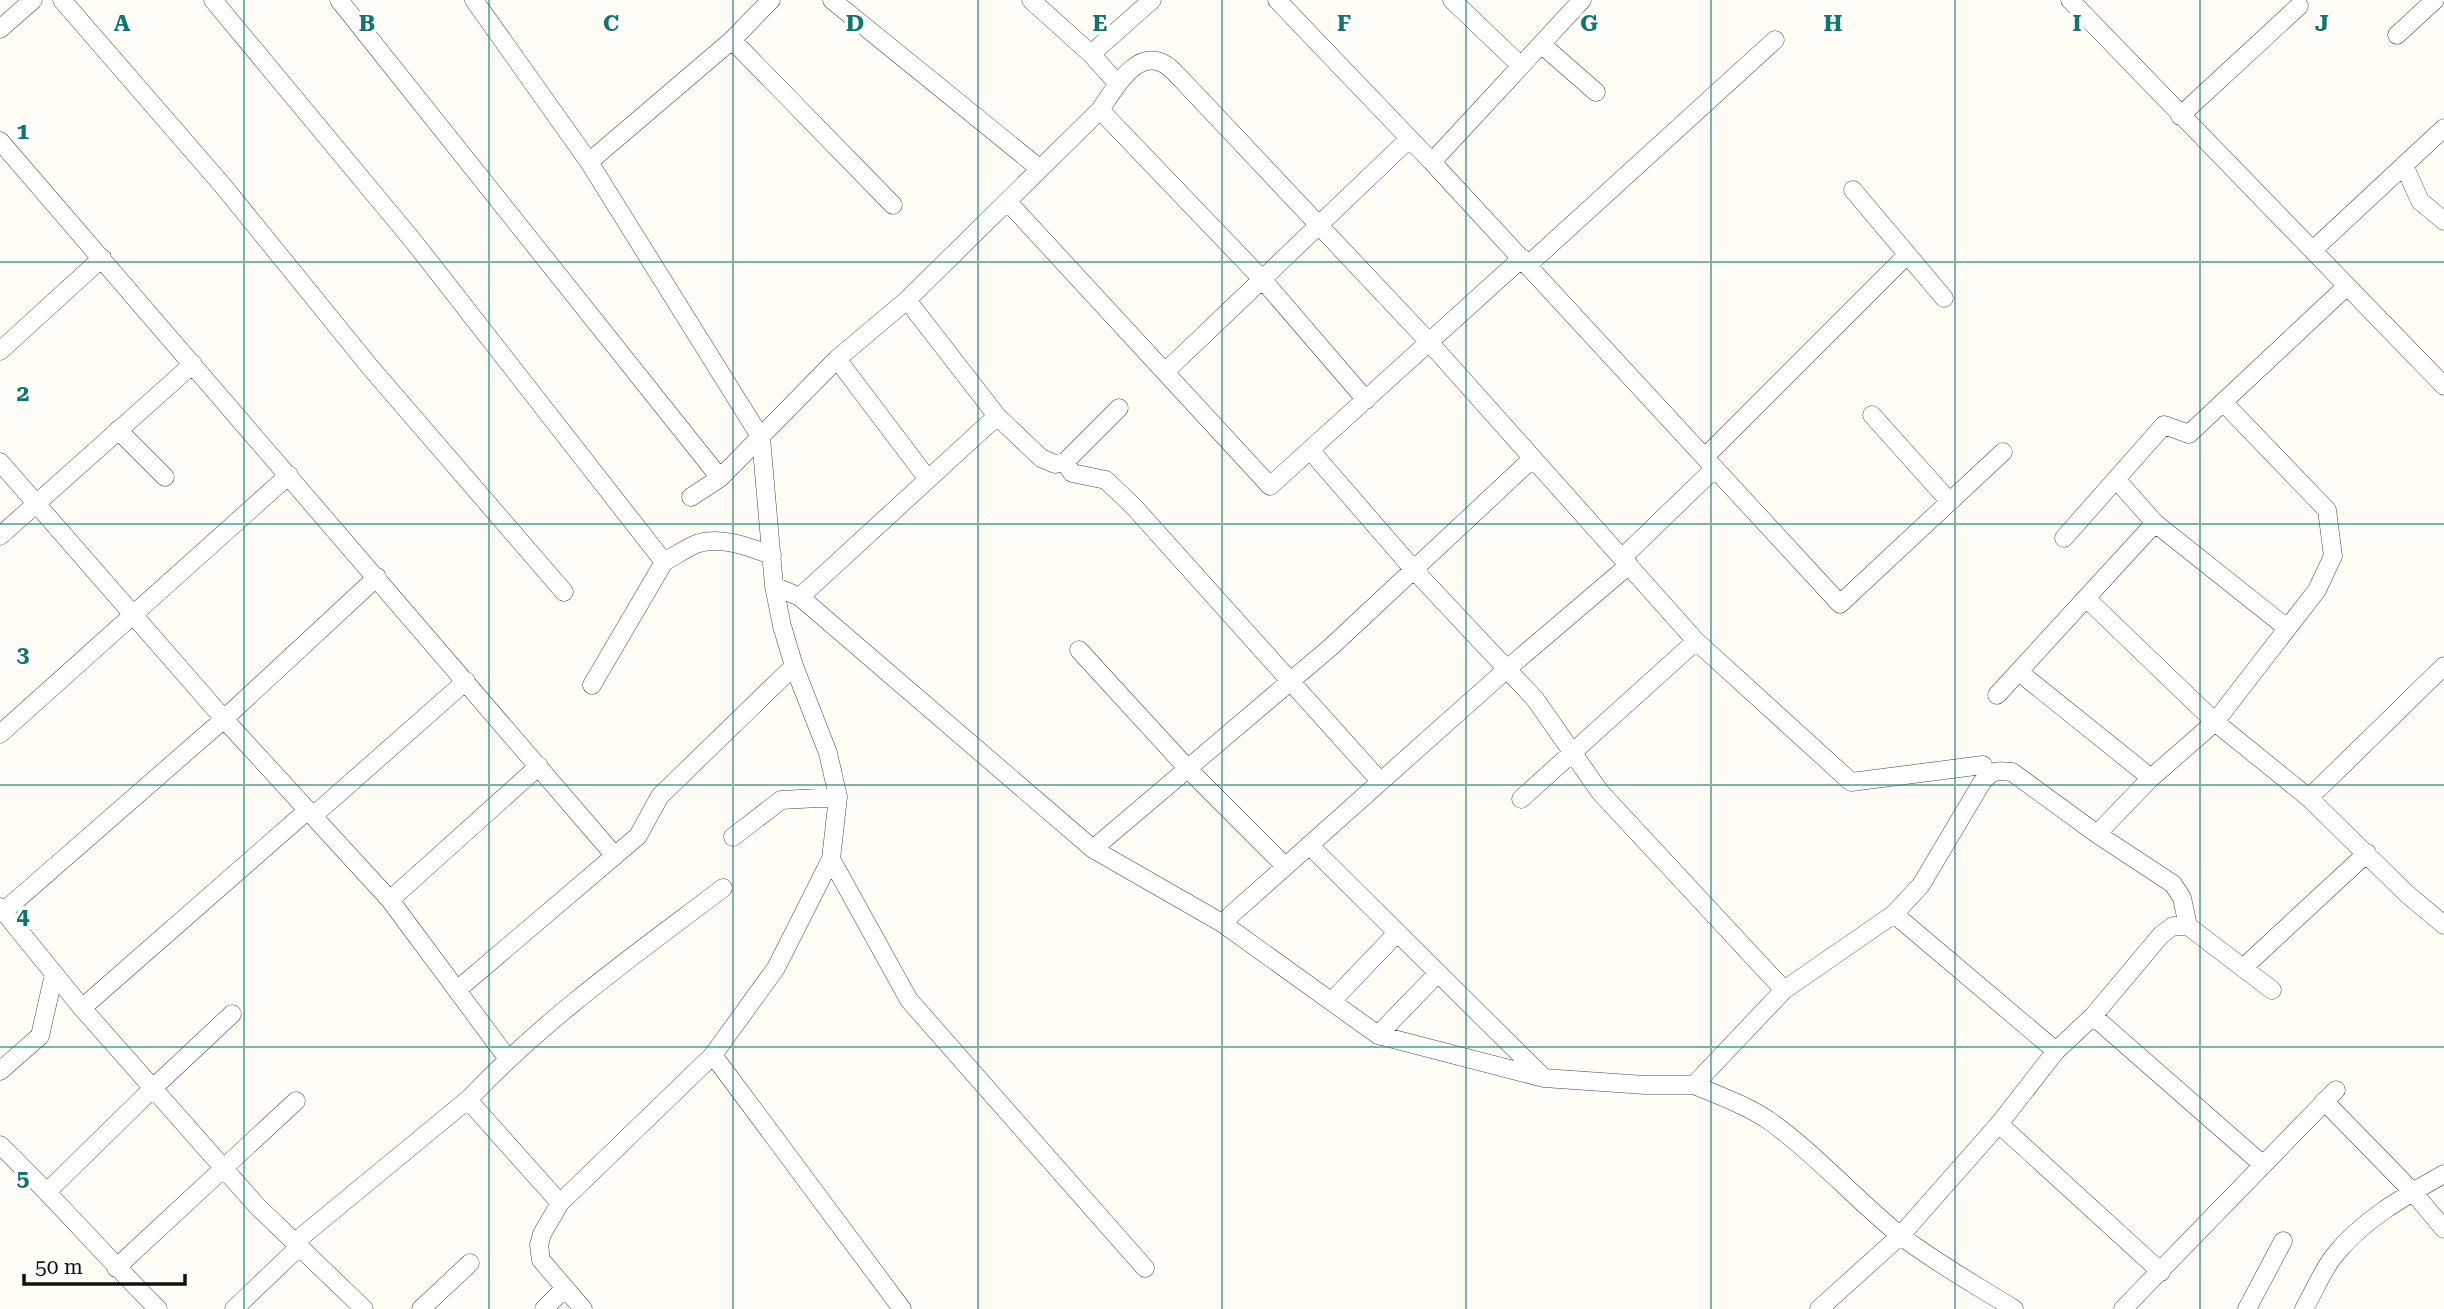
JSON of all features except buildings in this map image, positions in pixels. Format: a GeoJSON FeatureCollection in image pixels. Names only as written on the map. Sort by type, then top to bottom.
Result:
{"type":"FeatureCollection","features":[{"type":"Feature","properties":{"kind":"street"},"geometry":{"type":"LineString","coordinates":[[4,19],[33,0]]}},
{"type":"Feature","properties":{"kind":"street"},"geometry":{"type":"LineString","coordinates":[[62,0],[225,187],[370,367],[564,592]]}},
{"type":"Feature","properties":{"kind":"street"},"geometry":{"type":"LineString","coordinates":[[214,0],[423,252],[664,562]]}},
{"type":"Feature","properties":{"kind":"street"},"geometry":{"type":"LineString","coordinates":[[339,0],[720,478]]}},
{"type":"Feature","properties":{"kind":"street"},"geometry":{"type":"LineString","coordinates":[[474,0],[589,162],[761,438],[774,586],[782,626],[793,666],[828,753],[838,797],[831,859],[776,968],[713,1055],[560,1203],[542,1234],[539,1245],[541,1260],[583,1309]]}},
{"type":"Feature","properties":{"kind":"street"},"geometry":{"type":"LineString","coordinates":[[589,162],[732,40],[771,0]]}},
{"type":"Feature","properties":{"kind":"street"},"geometry":{"type":"LineString","coordinates":[[832,0],[1039,168]]}},
{"type":"Feature","properties":{"kind":"street"},"geometry":{"type":"LineString","coordinates":[[1031,0],[1091,54],[1118,84]]}},
{"type":"Feature","properties":{"kind":"street"},"geometry":{"type":"LineString","coordinates":[[1091,54],[1152,0]]}},
{"type":"Feature","properties":{"kind":"street"},"geometry":{"type":"LineString","coordinates":[[1277,0],[1525,261],[1840,604],[2003,452]]}},
{"type":"Feature","properties":{"kind":"street"},"geometry":{"type":"LineString","coordinates":[[1432,162],[1582,0]]}},
{"type":"Feature","properties":{"kind":"street"},"geometry":{"type":"LineString","coordinates":[[2070,0],[2444,386]]}},
{"type":"Feature","properties":{"kind":"street"},"geometry":{"type":"LineString","coordinates":[[2397,35],[2435,0]]}},
{"type":"Feature","properties":{"kind":"street"},"geometry":{"type":"LineString","coordinates":[[1460,3],[1521,66]]}},
{"type":"Feature","properties":{"kind":"street"},"geometry":{"type":"LineString","coordinates":[[2180,116],[2299,6]]}},
{"type":"Feature","properties":{"kind":"street"},"geometry":{"type":"LineString","coordinates":[[732,40],[892,205]]}},
{"type":"Feature","properties":{"kind":"street"},"geometry":{"type":"LineString","coordinates":[[1008,202],[1270,485],[1429,342],[1525,261],[1775,40]]}},
{"type":"Feature","properties":{"kind":"street"},"geometry":{"type":"LineString","coordinates":[[1541,44],[1595,92]]}},
{"type":"Feature","properties":{"kind":"street"},"geometry":{"type":"LineString","coordinates":[[691,497],[720,478],[837,359],[907,300],[1100,110],[1118,84],[1140,62],[1153,60],[1166,65],[1429,342],[1696,641],[1851,782],[1983,765]]}},
{"type":"Feature","properties":{"kind":"street"},"geometry":{"type":"LineString","coordinates":[[1100,110],[1262,279],[1366,400]]}},
{"type":"Feature","properties":{"kind":"street"},"geometry":{"type":"LineString","coordinates":[[2313,250],[2444,128]]}},
{"type":"Feature","properties":{"kind":"street"},"geometry":{"type":"LineString","coordinates":[[1165,372],[1409,139]]}},
{"type":"Feature","properties":{"kind":"street"},"geometry":{"type":"LineString","coordinates":[[3,153],[102,258],[614,856]]}},
{"type":"Feature","properties":{"kind":"street"},"geometry":{"type":"LineString","coordinates":[[2404,165],[2420,201],[2444,221]]}},
{"type":"Feature","properties":{"kind":"street"},"geometry":{"type":"LineString","coordinates":[[1853,190],[1944,298]]}},
{"type":"Feature","properties":{"kind":"street"},"geometry":{"type":"LineString","coordinates":[[1222,923],[1625,562],[1710,462],[1907,255]]}},
{"type":"Feature","properties":{"kind":"street"},"geometry":{"type":"LineString","coordinates":[[0,351],[102,258]]}},
{"type":"Feature","properties":{"kind":"street"},"geometry":{"type":"LineString","coordinates":[[2064,538],[2164,425],[2189,433],[2347,286]]}},
{"type":"Feature","properties":{"kind":"street"},"geometry":{"type":"LineString","coordinates":[[907,300],[997,415],[1041,458],[1055,464],[1065,463],[1119,408]]}},
{"type":"Feature","properties":{"kind":"street"},"geometry":{"type":"LineString","coordinates":[[837,359],[927,478]]}},
{"type":"Feature","properties":{"kind":"street"},"geometry":{"type":"LineString","coordinates":[[0,536],[193,364]]}},
{"type":"Feature","properties":{"kind":"street"},"geometry":{"type":"LineString","coordinates":[[2097,834],[2151,778],[2215,722],[2317,590],[2333,556],[2328,510],[2222,402]]}},
{"type":"Feature","properties":{"kind":"street"},"geometry":{"type":"LineString","coordinates":[[800,597],[997,415]]}},
{"type":"Feature","properties":{"kind":"street"},"geometry":{"type":"LineString","coordinates":[[1872,415],[1950,502]]}},
{"type":"Feature","properties":{"kind":"street"},"geometry":{"type":"LineString","coordinates":[[118,430],[165,477]]}},
{"type":"Feature","properties":{"kind":"street"},"geometry":{"type":"LineString","coordinates":[[1310,450],[1414,570],[1535,699],[1600,792],[1784,990]]}},
{"type":"Feature","properties":{"kind":"street"},"geometry":{"type":"LineString","coordinates":[[1093,849],[1291,681],[1533,458]]}},
{"type":"Feature","properties":{"kind":"street"},"geometry":{"type":"LineString","coordinates":[[0,461],[224,719],[390,900],[508,1059]]}},
{"type":"Feature","properties":{"kind":"street"},"geometry":{"type":"LineString","coordinates":[[1065,463],[1072,472],[1105,480],[1134,507],[1380,781]]}},
{"type":"Feature","properties":{"kind":"street"},"geometry":{"type":"LineString","coordinates":[[0,734],[289,475]]}},
{"type":"Feature","properties":{"kind":"street"},"geometry":{"type":"LineString","coordinates":[[2116,479],[2155,523],[2287,628]]}},
{"type":"Feature","properties":{"kind":"street"},"geometry":{"type":"LineString","coordinates":[[1997,695],[2155,523]]}},
{"type":"Feature","properties":{"kind":"street"},"geometry":{"type":"LineString","coordinates":[[592,685],[664,562],[700,543],[742,545],[772,555]]}},
{"type":"Feature","properties":{"kind":"street"},"geometry":{"type":"LineString","coordinates":[[364,1309],[257,1206],[82,1008],[2,909],[224,719],[377,577]]}},
{"type":"Feature","properties":{"kind":"street"},"geometry":{"type":"LineString","coordinates":[[774,586],[800,597],[1093,849],[1222,923],[1378,1035],[1544,1079],[1645,1085],[1694,1084],[1770,1121],[1901,1236],[2014,1309]]}},
{"type":"Feature","properties":{"kind":"street"},"geometry":{"type":"LineString","coordinates":[[2086,598],[2215,722],[2309,798],[2407,894],[2444,925]]}},
{"type":"Feature","properties":{"kind":"street"},"geometry":{"type":"LineString","coordinates":[[1521,799],[1696,641]]}},
{"type":"Feature","properties":{"kind":"street"},"geometry":{"type":"LineString","coordinates":[[1079,650],[1189,770],[1285,866]]}},
{"type":"Feature","properties":{"kind":"street"},"geometry":{"type":"LineString","coordinates":[[457,990],[638,836],[660,796],[793,666]]}},
{"type":"Feature","properties":{"kind":"street"},"geometry":{"type":"LineString","coordinates":[[2309,798],[2444,666]]}},
{"type":"Feature","properties":{"kind":"street"},"geometry":{"type":"LineString","coordinates":[[2019,672],[2151,778]]}},
{"type":"Feature","properties":{"kind":"street"},"geometry":{"type":"LineString","coordinates":[[82,1008],[466,681]]}},
{"type":"Feature","properties":{"kind":"street"},"geometry":{"type":"LineString","coordinates":[[390,900],[539,766]]}},
{"type":"Feature","properties":{"kind":"street"},"geometry":{"type":"LineString","coordinates":[[1694,1084],[1784,990],[1894,915],[1921,885],[1989,773],[1996,770],[2012,772],[2097,834],[2173,884],[2182,898],[2188,926]]}},
{"type":"Feature","properties":{"kind":"street"},"geometry":{"type":"LineString","coordinates":[[733,837],[781,800],[838,797]]}},
{"type":"Feature","properties":{"kind":"street"},"geometry":{"type":"LineString","coordinates":[[1309,845],[1544,1079]]}},
{"type":"Feature","properties":{"kind":"street"},"geometry":{"type":"LineString","coordinates":[[2244,967],[2367,853]]}},
{"type":"Feature","properties":{"kind":"street"},"geometry":{"type":"LineString","coordinates":[[831,859],[909,1000],[1145,1268]]}},
{"type":"Feature","properties":{"kind":"street"},"geometry":{"type":"LineString","coordinates":[[233,1309],[297,1244],[471,1097],[508,1059],[621,965],[723,888]]}},
{"type":"Feature","properties":{"kind":"street"},"geometry":{"type":"LineString","coordinates":[[1894,915],[2056,1051]]}},
{"type":"Feature","properties":{"kind":"street"},"geometry":{"type":"LineString","coordinates":[[1819,1309],[1901,1236],[1998,1124],[2056,1051],[2093,1016],[2161,935],[2173,926],[2188,926],[2272,990]]}},
{"type":"Feature","properties":{"kind":"street"},"geometry":{"type":"LineString","coordinates":[[1332,1000],[1398,933]]}},
{"type":"Feature","properties":{"kind":"street"},"geometry":{"type":"LineString","coordinates":[[1378,1035],[1438,973]]}},
{"type":"Feature","properties":{"kind":"street"},"geometry":{"type":"LineString","coordinates":[[0,1071],[40,1036],[54,974]]}},
{"type":"Feature","properties":{"kind":"street"},"geometry":{"type":"LineString","coordinates":[[48,1191],[232,1014]]}},
{"type":"Feature","properties":{"kind":"street"},"geometry":{"type":"LineString","coordinates":[[2093,1016],[2262,1164]]}},
{"type":"Feature","properties":{"kind":"street"},"geometry":{"type":"LineString","coordinates":[[713,1055],[902,1309]]}},
{"type":"Feature","properties":{"kind":"street"},"geometry":{"type":"LineString","coordinates":[[2126,1308],[2330,1095],[2444,1229]]}},
{"type":"Feature","properties":{"kind":"street"},"geometry":{"type":"LineString","coordinates":[[471,1097],[468,1100],[560,1203]]}},
{"type":"Feature","properties":{"kind":"street"},"geometry":{"type":"LineString","coordinates":[[116,1268],[296,1101]]}},
{"type":"Feature","properties":{"kind":"street"},"geometry":{"type":"LineString","coordinates":[[1998,1124],[2161,1272]]}},
{"type":"Feature","properties":{"kind":"street"},"geometry":{"type":"LineString","coordinates":[[0,1145],[48,1191],[116,1268],[158,1309]]}},
{"type":"Feature","properties":{"kind":"street"},"geometry":{"type":"LineString","coordinates":[[2304,1309],[2332,1258],[2355,1233],[2412,1191],[2444,1174]]}},
{"type":"Feature","properties":{"kind":"street"},"geometry":{"type":"LineString","coordinates":[[2247,1309],[2283,1241]]}},
{"type":"Feature","properties":{"kind":"street"},"geometry":{"type":"LineString","coordinates":[[421,1309],[470,1263]]}},
{"type":"Feature","properties":{"kind":"street"},"geometry":{"type":"LineString","coordinates":[[544,1309],[564,1289]]}}]}
